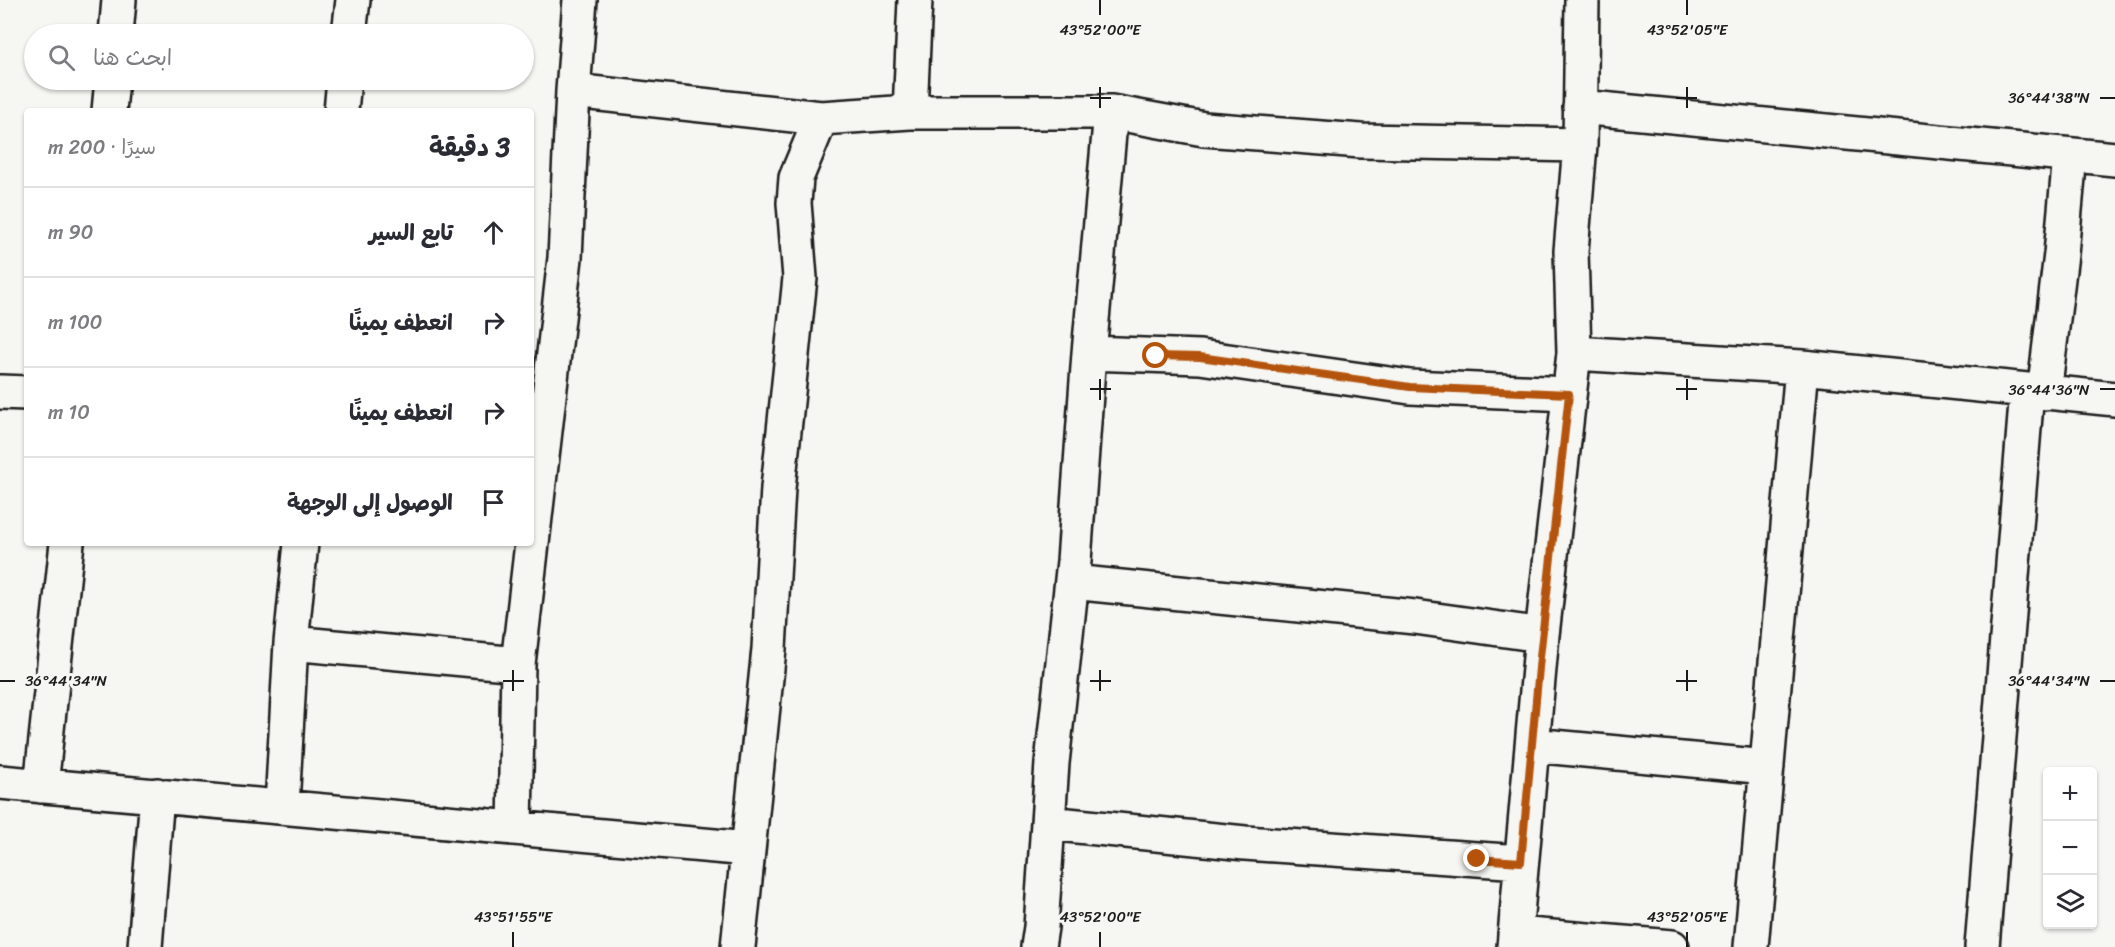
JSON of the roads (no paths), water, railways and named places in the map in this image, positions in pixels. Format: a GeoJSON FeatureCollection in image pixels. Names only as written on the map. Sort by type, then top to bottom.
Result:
{"type":"FeatureCollection","features":[{"type":"Feature","properties":{"kind":"street"},"geometry":{"type":"LineString","coordinates":[[117,24],[119,0]]}},
{"type":"Feature","properties":{"kind":"street"},"geometry":{"type":"LineString","coordinates":[[350,24],[353,0]]}},
{"type":"Feature","properties":{"kind":"street"},"geometry":{"type":"LineString","coordinates":[[534,526],[565,258],[580,0]]}},
{"type":"Feature","properties":{"kind":"street"},"geometry":{"type":"LineString","coordinates":[[910,112],[915,0]]}},
{"type":"Feature","properties":{"kind":"street"},"geometry":{"type":"LineString","coordinates":[[1582,0],[1580,145],[1571,251],[1574,353],[1542,635],[1515,940],[1672,947]]}},
{"type":"Feature","properties":{"kind":"street"},"geometry":{"type":"LineString","coordinates":[[109,108],[111,90]]}},
{"type":"Feature","properties":{"kind":"street"},"geometry":{"type":"LineString","coordinates":[[341,108],[343,90]]}},
{"type":"Feature","properties":{"kind":"street"},"geometry":{"type":"LineString","coordinates":[[573,91],[820,118],[910,112],[1111,112],[1204,129],[1361,141],[1580,145]]}},
{"type":"Feature","properties":{"kind":"street"},"geometry":{"type":"LineString","coordinates":[[1580,106],[2115,159]]}},
{"type":"Feature","properties":{"kind":"street"},"geometry":{"type":"LineString","coordinates":[[1038,947],[1052,763],[1072,582],[1089,353],[1111,112]]}},
{"type":"Feature","properties":{"kind":"street"},"geometry":{"type":"LineString","coordinates":[[738,947],[769,649],[778,488],[800,278],[794,203],[796,178],[820,118]]}},
{"type":"Feature","properties":{"kind":"street"},"geometry":{"type":"LineString","coordinates":[[1982,947],[2036,392],[2061,254],[2070,155]]}},
{"type":"Feature","properties":{"kind":"street"},"geometry":{"type":"LineString","coordinates":[[1089,353],[1200,357],[1410,387],[1569,394]]}},
{"type":"Feature","properties":{"kind":"street"},"geometry":{"type":"LineString","coordinates":[[1574,353],[1802,367],[2115,399]]}},
{"type":"Feature","properties":{"kind":"street"},"geometry":{"type":"LineString","coordinates":[[1751,947],[1802,367]]}},
{"type":"Feature","properties":{"kind":"street"},"geometry":{"type":"LineString","coordinates":[[0,392],[24,393]]}},
{"type":"Feature","properties":{"kind":"street"},"geometry":{"type":"LineString","coordinates":[[41,786],[67,546]]}},
{"type":"Feature","properties":{"kind":"street"},"geometry":{"type":"LineString","coordinates":[[282,806],[291,644],[301,546]]}},
{"type":"Feature","properties":{"kind":"street"},"geometry":{"type":"LineString","coordinates":[[515,828],[518,664],[532,546]]}},
{"type":"Feature","properties":{"kind":"street"},"geometry":{"type":"LineString","coordinates":[[1072,582],[1415,617],[1542,635]]}},
{"type":"Feature","properties":{"kind":"street"},"geometry":{"type":"LineString","coordinates":[[291,644],[518,664]]}},
{"type":"Feature","properties":{"kind":"street"},"geometry":{"type":"LineString","coordinates":[[1532,745],[1767,767]]}},
{"type":"Feature","properties":{"kind":"street"},"geometry":{"type":"LineString","coordinates":[[0,782],[748,849]]}},
{"type":"Feature","properties":{"kind":"street"},"geometry":{"type":"LineString","coordinates":[[145,947],[157,795]]}},
{"type":"Feature","properties":{"kind":"street"},"geometry":{"type":"LineString","coordinates":[[1048,824],[1245,843],[1521,862]]}}]}
